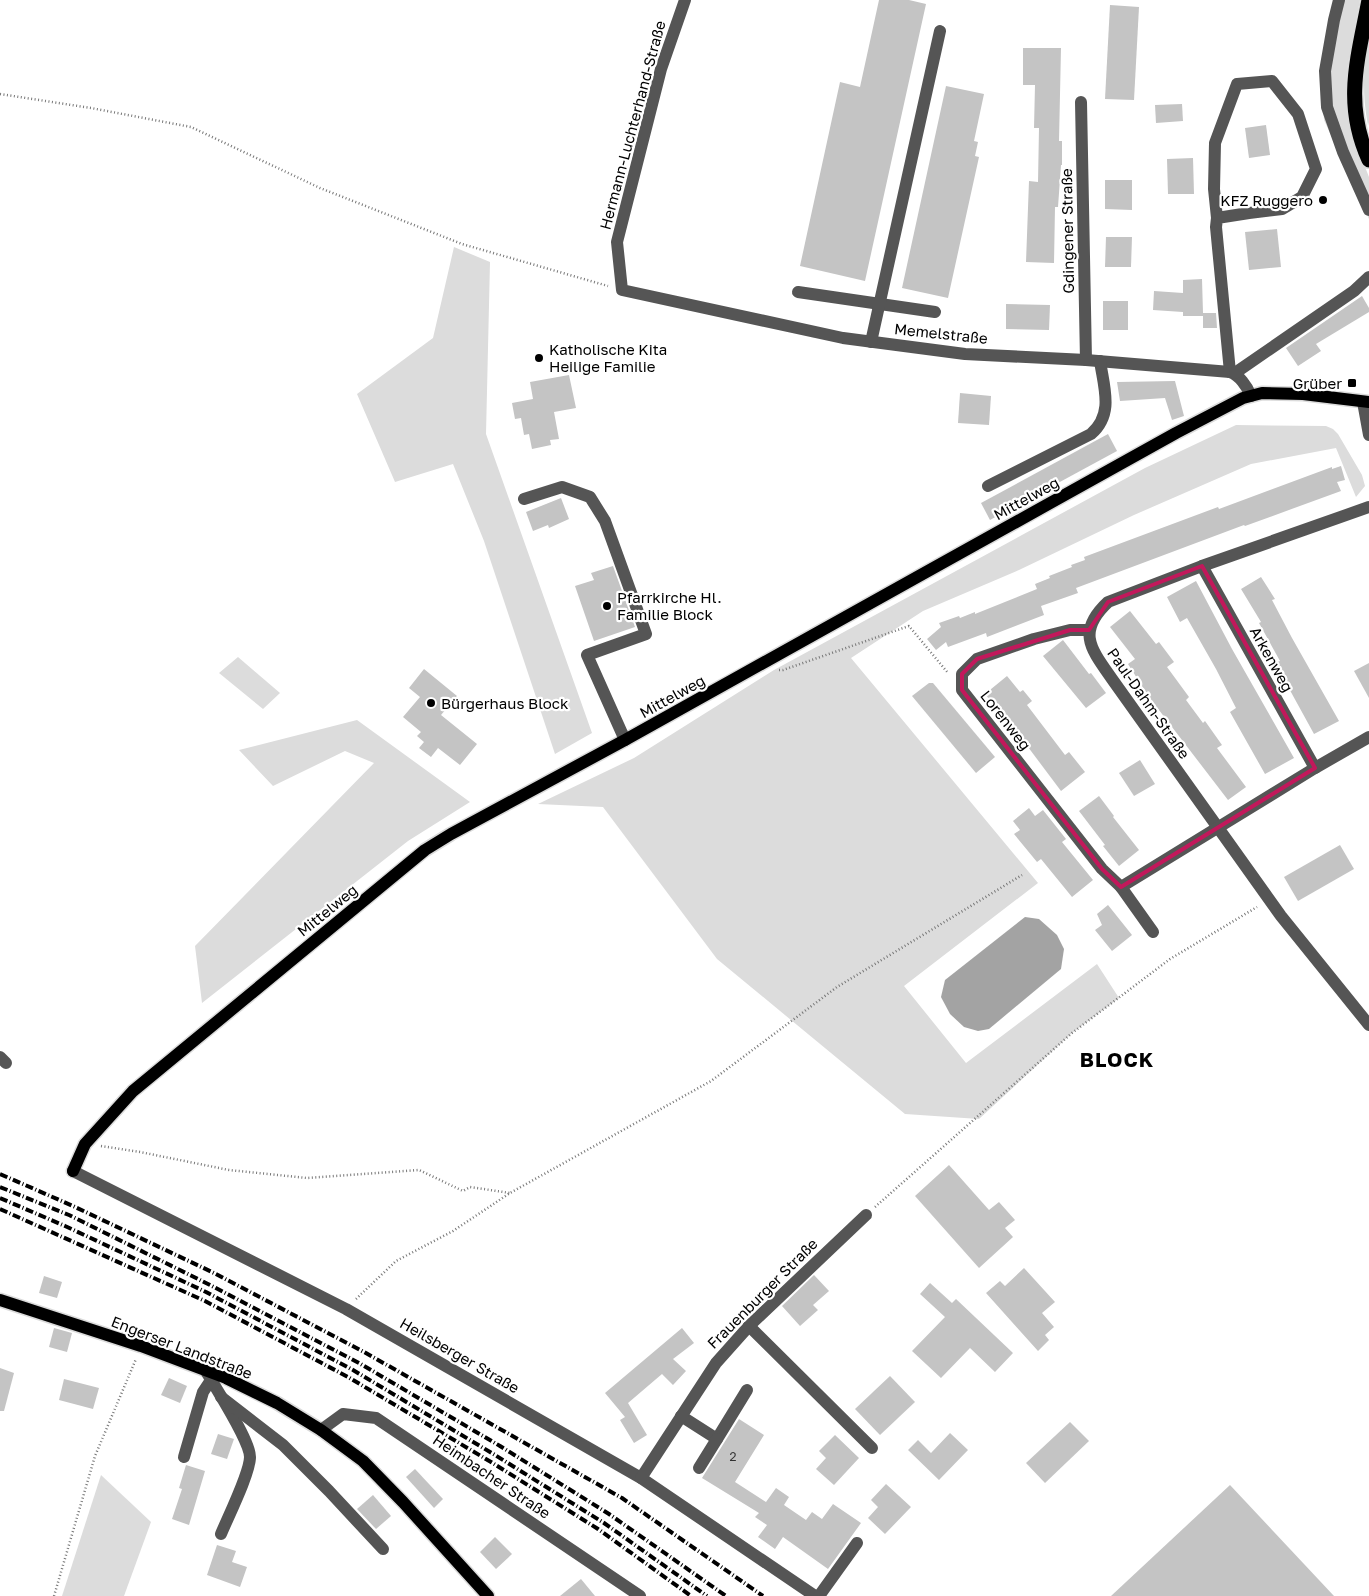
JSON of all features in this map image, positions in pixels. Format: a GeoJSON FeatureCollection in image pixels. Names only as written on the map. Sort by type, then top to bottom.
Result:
{"type":"FeatureCollection","features":[{"type":"Feature","properties":{"kind":"highway"},"geometry":{"type":"LineString","coordinates":[[1369,0],[1355,72],[1354,99],[1361,142],[1369,160]]}},
{"type":"Feature","properties":{"kind":"main road","name":"Mittelweg"},"geometry":{"type":"LineString","coordinates":[[73,1171],[85,1144],[133,1091],[425,850],[450,834],[625,740],[1176,433],[1243,398],[1262,393],[1303,394],[1366,402]]}},
{"type":"Feature","properties":{"kind":"main road","name":"Engerser Landstraße"},"geometry":{"type":"LineString","coordinates":[[0,1300],[141,1346],[209,1375],[226,1378],[277,1403],[320,1430],[363,1461],[488,1596]]}},
{"type":"Feature","properties":{"kind":"street","name":"Hermann-Luchterhand-Straße"},"geometry":{"type":"LineString","coordinates":[[622,290],[617,242],[661,69],[685,0]]}},
{"type":"Feature","properties":{"kind":"street"},"geometry":{"type":"LineString","coordinates":[[1339,0],[1325,71],[1327,107],[1343,152],[1369,210]]}},
{"type":"Feature","properties":{"kind":"street"},"geometry":{"type":"LineString","coordinates":[[871,342],[940,31]]}},
{"type":"Feature","properties":{"kind":"street"},"geometry":{"type":"LineString","coordinates":[[1217,223],[1249,213],[1282,209],[1302,197],[1316,169],[1298,114],[1272,81],[1237,84],[1215,144],[1214,189],[1217,223],[1232,372],[1248,389],[1251,396]]}},
{"type":"Feature","properties":{"kind":"street","name":"Gdingener Straße"},"geometry":{"type":"LineString","coordinates":[[1081,102],[1086,360]]}},
{"type":"Feature","properties":{"kind":"street"},"geometry":{"type":"LineString","coordinates":[[1232,372],[1354,291],[1369,277]]}},
{"type":"Feature","properties":{"kind":"street","name":"Memelstraße"},"geometry":{"type":"LineString","coordinates":[[622,290],[843,338],[871,342],[965,354],[1086,360],[1232,372]]}},
{"type":"Feature","properties":{"kind":"street"},"geometry":{"type":"LineString","coordinates":[[798,292],[935,312]]}},
{"type":"Feature","properties":{"kind":"street"},"geometry":{"type":"LineString","coordinates":[[988,486],[1091,434],[1098,428],[1103,420],[1106,403],[1100,361]]}},
{"type":"Feature","properties":{"kind":"street"},"geometry":{"type":"LineString","coordinates":[[1366,402],[1369,435]]}},
{"type":"Feature","properties":{"kind":"street"},"geometry":{"type":"LineString","coordinates":[[524,499],[562,487],[590,497],[605,521],[646,634],[587,655],[625,740]]}},
{"type":"Feature","properties":{"kind":"street"},"geometry":{"type":"LineString","coordinates":[[1089,630],[1098,611],[1108,602],[1202,566],[1369,507]]}},
{"type":"Feature","properties":{"kind":"street","name":"Arkenweg"},"geometry":{"type":"LineString","coordinates":[[1202,566],[1315,768]]}},
{"type":"Feature","properties":{"kind":"street","name":"Lorenweg"},"geometry":{"type":"LineString","coordinates":[[1089,630],[1070,630],[1034,639],[977,660],[962,674],[962,690],[1102,869],[1122,887],[1153,932]]}},
{"type":"Feature","properties":{"kind":"street","name":"Paul-Dahm-Straße"},"geometry":{"type":"LineString","coordinates":[[1089,630],[1092,651],[1269,900],[1369,1025]]}},
{"type":"Feature","properties":{"kind":"street"},"geometry":{"type":"LineString","coordinates":[[1122,887],[1315,768],[1369,737]]}},
{"type":"Feature","properties":{"kind":"street","name":"Heilsberger Straße"},"geometry":{"type":"LineString","coordinates":[[73,1171],[346,1309],[641,1478],[817,1596]]}},
{"type":"Feature","properties":{"kind":"street","name":"Frauenburger Straße"},"geometry":{"type":"LineString","coordinates":[[641,1478],[716,1363],[749,1326],[866,1215]]}},
{"type":"Feature","properties":{"kind":"street"},"geometry":{"type":"LineString","coordinates":[[749,1326],[872,1448]]}},
{"type":"Feature","properties":{"kind":"street"},"geometry":{"type":"LineString","coordinates":[[209,1375],[246,1443],[250,1458],[221,1534]]}},
{"type":"Feature","properties":{"kind":"street"},"geometry":{"type":"LineString","coordinates":[[184,1457],[209,1375]]}},
{"type":"Feature","properties":{"kind":"street"},"geometry":{"type":"LineString","coordinates":[[699,1468],[747,1390]]}},
{"type":"Feature","properties":{"kind":"street"},"geometry":{"type":"LineString","coordinates":[[221,1397],[283,1445],[383,1549]]}},
{"type":"Feature","properties":{"kind":"street","name":"Heimbacher Straße"},"geometry":{"type":"LineString","coordinates":[[320,1430],[344,1414],[376,1418],[640,1596]]}},
{"type":"Feature","properties":{"kind":"street"},"geometry":{"type":"LineString","coordinates":[[682,1416],[718,1438]]}},
{"type":"Feature","properties":{"kind":"street"},"geometry":{"type":"LineString","coordinates":[[817,1596],[857,1543]]}},
{"type":"Feature","properties":{"kind":"path"},"geometry":{"type":"LineString","coordinates":[[0,94],[91,108],[191,127],[320,188],[462,244],[622,290]]}},
{"type":"Feature","properties":{"kind":"path"},"geometry":{"type":"LineString","coordinates":[[758,666],[783,670],[909,626],[962,690]]}},
{"type":"Feature","properties":{"kind":"path"},"geometry":{"type":"LineString","coordinates":[[346,1309],[396,1261],[453,1231],[510,1193],[711,1081],[836,987],[1022,875]]}},
{"type":"Feature","properties":{"kind":"path"},"geometry":{"type":"LineString","coordinates":[[866,1215],[1072,1033],[1170,959],[1269,900]]}},
{"type":"Feature","properties":{"kind":"path"},"geometry":{"type":"LineString","coordinates":[[85,1144],[140,1152],[229,1170],[307,1178],[419,1170],[463,1190],[470,1187],[510,1193]]}},
{"type":"Feature","properties":{"kind":"path"},"geometry":{"type":"LineString","coordinates":[[54,1596],[95,1456],[141,1346]]}},
{"type":"Feature","properties":{"kind":"highlighted area"},"geometry":{"type":"Polygon","coordinates":[[[1202,566],[1315,768],[1121,887],[1102,869],[962,690],[962,674],[977,659],[1070,630],[1089,630],[1108,602],[1202,566]]]}},
{"type":"Feature","properties":{"kind":"shaded area"},"geometry":{"type":"Polygon","coordinates":[[[1334,0],[1360,0],[1348,64],[1346,90],[1348,116],[1356,144],[1369,177],[1369,219],[1324,120],[1321,76],[1334,0]]]}},
{"type":"Feature","properties":{"kind":"shaded area"},"geometry":{"type":"Polygon","coordinates":[[[1369,37],[1369,122],[1368,126],[1364,82],[1369,37]]]}},
{"type":"Feature","properties":{"kind":"shaded area"},"geometry":{"type":"Polygon","coordinates":[[[454,247],[490,262],[486,434],[592,733],[555,754],[484,541],[453,464],[395,482],[357,394],[433,338],[454,247]]]}},
{"type":"Feature","properties":{"kind":"shaded area"},"geometry":{"type":"Polygon","coordinates":[[[1236,425],[1326,426],[1333,429],[1338,434],[1362,475],[1365,486],[1356,497],[1336,448],[1251,464],[1134,515],[1019,570],[923,611],[851,658],[1038,883],[904,986],[966,1063],[1097,964],[1119,998],[1072,1033],[979,1119],[905,1114],[717,959],[603,807],[538,804],[634,758],[774,670],[1145,468],[1236,425]]]}},
{"type":"Feature","properties":{"kind":"shaded area"},"geometry":{"type":"Polygon","coordinates":[[[238,657],[280,693],[263,709],[219,673],[238,657]]]}},
{"type":"Feature","properties":{"kind":"shaded area"},"geometry":{"type":"Polygon","coordinates":[[[357,720],[470,802],[408,841],[202,1003],[195,946],[374,763],[345,751],[273,786],[239,750],[357,720]]]}},
{"type":"Feature","properties":{"kind":"shaded area"},"geometry":{"type":"Polygon","coordinates":[[[1025,917],[1039,919],[1057,935],[1064,949],[1061,969],[989,1029],[978,1031],[964,1027],[950,1014],[941,997],[945,980],[1025,917]]]}},
{"type":"Feature","properties":{"kind":"shaded area"},"geometry":{"type":"Polygon","coordinates":[[[101,1475],[151,1522],[124,1596],[62,1596],[101,1475]]]}},
{"type":"Feature","properties":{"kind":"building"},"geometry":{"type":"Polygon","coordinates":[[[879,0],[909,0],[926,4],[865,281],[800,266],[840,82],[860,87],[879,0]]]}},
{"type":"Feature","properties":{"kind":"building"},"geometry":{"type":"Polygon","coordinates":[[[1110,5],[1139,7],[1134,100],[1105,99],[1110,5]]]}},
{"type":"Feature","properties":{"kind":"building"},"geometry":{"type":"Polygon","coordinates":[[[1023,48],[1061,48],[1059,141],[1062,141],[1062,165],[1058,207],[1055,207],[1054,263],[1026,262],[1029,181],[1038,182],[1039,128],[1034,128],[1035,85],[1023,85],[1023,48]]]}},
{"type":"Feature","properties":{"kind":"building"},"geometry":{"type":"Polygon","coordinates":[[[946,86],[984,94],[974,141],[978,142],[975,156],[979,157],[948,298],[902,288],[946,86]]]}},
{"type":"Feature","properties":{"kind":"building"},"geometry":{"type":"Polygon","coordinates":[[[1182,104],[1183,121],[1156,123],[1155,105],[1182,104]]]}},
{"type":"Feature","properties":{"kind":"building"},"geometry":{"type":"Polygon","coordinates":[[[1266,125],[1270,155],[1249,158],[1245,128],[1266,125]]]}},
{"type":"Feature","properties":{"kind":"building"},"geometry":{"type":"Polygon","coordinates":[[[1193,158],[1194,194],[1168,194],[1167,159],[1193,158]]]}},
{"type":"Feature","properties":{"kind":"building"},"geometry":{"type":"Polygon","coordinates":[[[1105,180],[1132,180],[1132,210],[1105,209],[1105,180]]]}},
{"type":"Feature","properties":{"kind":"building"},"geometry":{"type":"Polygon","coordinates":[[[1277,229],[1281,267],[1249,270],[1245,232],[1277,229]]]}},
{"type":"Feature","properties":{"kind":"building"},"geometry":{"type":"Polygon","coordinates":[[[1106,237],[1132,237],[1131,267],[1105,267],[1106,237]]]}},
{"type":"Feature","properties":{"kind":"building"},"geometry":{"type":"Polygon","coordinates":[[[1202,279],[1203,313],[1216,313],[1217,328],[1203,328],[1203,316],[1183,316],[1183,312],[1153,310],[1154,291],[1183,293],[1183,280],[1202,279]]]}},
{"type":"Feature","properties":{"kind":"building"},"geometry":{"type":"Polygon","coordinates":[[[1362,296],[1369,308],[1369,312],[1316,344],[1321,351],[1298,366],[1286,348],[1362,296]]]}},
{"type":"Feature","properties":{"kind":"building"},"geometry":{"type":"Polygon","coordinates":[[[1103,301],[1128,301],[1128,330],[1103,330],[1103,301]]]}},
{"type":"Feature","properties":{"kind":"building"},"geometry":{"type":"Polygon","coordinates":[[[1006,304],[1050,305],[1049,330],[1006,329],[1006,304]]]}},
{"type":"Feature","properties":{"kind":"building"},"geometry":{"type":"Polygon","coordinates":[[[569,375],[576,408],[554,412],[559,439],[550,440],[551,445],[532,449],[529,434],[524,435],[521,418],[515,419],[512,403],[533,399],[530,382],[569,375]]]}},
{"type":"Feature","properties":{"kind":"building"},"geometry":{"type":"Polygon","coordinates":[[[1175,381],[1184,416],[1172,420],[1165,398],[1120,401],[1117,382],[1175,381]]]}},
{"type":"Feature","properties":{"kind":"building"},"geometry":{"type":"Polygon","coordinates":[[[960,393],[991,396],[989,425],[958,423],[960,393]]]}},
{"type":"Feature","properties":{"kind":"building"},"geometry":{"type":"Polygon","coordinates":[[[1108,434],[1117,451],[990,520],[981,503],[1108,434]]]}},
{"type":"Feature","properties":{"kind":"building"},"geometry":{"type":"Polygon","coordinates":[[[1341,466],[1345,480],[1337,482],[1341,491],[1076,588],[1078,593],[1041,606],[1044,615],[987,637],[986,633],[948,647],[946,642],[936,650],[927,639],[941,627],[939,623],[975,612],[975,614],[1037,589],[1035,584],[1072,567],[1071,565],[1085,560],[1084,557],[1218,507],[1219,509],[1332,467],[1332,469],[1341,466]]]}},
{"type":"Feature","properties":{"kind":"building"},"geometry":{"type":"Polygon","coordinates":[[[561,498],[569,519],[549,528],[548,525],[533,531],[526,512],[561,498]]]}},
{"type":"Feature","properties":{"kind":"building","name":"Pfarrkirche Hl. Familie Block"},"geometry":{"type":"Polygon","coordinates":[[[613,566],[635,627],[594,641],[575,586],[594,580],[591,573],[613,566]]]}},
{"type":"Feature","properties":{"kind":"building"},"geometry":{"type":"Polygon","coordinates":[[[1261,577],[1275,599],[1272,600],[1339,721],[1314,734],[1275,663],[1280,661],[1259,623],[1261,622],[1241,589],[1261,577]]]}},
{"type":"Feature","properties":{"kind":"building"},"geometry":{"type":"Polygon","coordinates":[[[1196,581],[1294,758],[1265,774],[1230,712],[1236,708],[1216,669],[1187,618],[1180,622],[1167,597],[1196,581]]]}},
{"type":"Feature","properties":{"kind":"building"},"geometry":{"type":"Polygon","coordinates":[[[1130,611],[1156,644],[1159,642],[1174,662],[1167,667],[1189,697],[1186,700],[1203,723],[1205,721],[1222,745],[1217,748],[1246,787],[1228,800],[1149,697],[1128,664],[1135,659],[1110,627],[1130,611]]]}},
{"type":"Feature","properties":{"kind":"building"},"geometry":{"type":"Polygon","coordinates":[[[1063,640],[1106,693],[1086,708],[1043,656],[1063,640]]]}},
{"type":"Feature","properties":{"kind":"building"},"geometry":{"type":"Polygon","coordinates":[[[1369,663],[1369,698],[1354,671],[1369,663]]]}},
{"type":"Feature","properties":{"kind":"building"},"geometry":{"type":"Polygon","coordinates":[[[424,669],[457,696],[441,715],[477,744],[460,765],[438,748],[431,757],[419,748],[424,742],[417,736],[421,732],[403,717],[420,697],[409,688],[424,669]]]}},
{"type":"Feature","properties":{"kind":"building"},"geometry":{"type":"Polygon","coordinates":[[[1007,676],[1020,692],[1023,690],[1032,701],[1027,705],[1065,755],[1069,752],[1085,772],[1061,791],[1001,711],[985,694],[1007,676]]]}},
{"type":"Feature","properties":{"kind":"building"},"geometry":{"type":"Polygon","coordinates":[[[929,683],[933,683],[995,757],[976,773],[912,696],[929,683]]]}},
{"type":"Feature","properties":{"kind":"building"},"geometry":{"type":"Polygon","coordinates":[[[1140,760],[1155,784],[1134,796],[1119,773],[1140,760]]]}},
{"type":"Feature","properties":{"kind":"building"},"geometry":{"type":"Polygon","coordinates":[[[1099,796],[1139,850],[1119,866],[1079,811],[1099,796]]]}},
{"type":"Feature","properties":{"kind":"building"},"geometry":{"type":"Polygon","coordinates":[[[1029,808],[1035,816],[1043,810],[1066,839],[1062,842],[1093,880],[1072,897],[1041,859],[1037,862],[1014,834],[1020,830],[1013,821],[1029,808]]]}},
{"type":"Feature","properties":{"kind":"building"},"geometry":{"type":"Polygon","coordinates":[[[1340,845],[1354,869],[1298,901],[1284,877],[1340,845]]]}},
{"type":"Feature","properties":{"kind":"building"},"geometry":{"type":"Polygon","coordinates":[[[1108,905],[1132,935],[1112,951],[1095,930],[1102,925],[1097,914],[1108,905]]]}},
{"type":"Feature","properties":{"kind":"building"},"geometry":{"type":"Polygon","coordinates":[[[949,1165],[989,1210],[999,1202],[1015,1220],[1005,1228],[1013,1237],[979,1268],[915,1196],[949,1165]]]}},
{"type":"Feature","properties":{"kind":"building"},"geometry":{"type":"Polygon","coordinates":[[[1024,1268],[1055,1302],[1042,1313],[1054,1327],[1045,1335],[1049,1340],[1038,1351],[986,1293],[1000,1281],[1005,1286],[1024,1268]]]}},
{"type":"Feature","properties":{"kind":"building"},"geometry":{"type":"Polygon","coordinates":[[[814,1275],[829,1291],[813,1305],[818,1310],[800,1326],[782,1306],[814,1275]]]}},
{"type":"Feature","properties":{"kind":"building"},"geometry":{"type":"Polygon","coordinates":[[[44,1276],[62,1282],[57,1298],[39,1293],[44,1276]]]}},
{"type":"Feature","properties":{"kind":"building"},"geometry":{"type":"Polygon","coordinates":[[[930,1283],[952,1303],[956,1299],[1013,1353],[995,1372],[970,1348],[941,1378],[912,1351],[945,1317],[920,1294],[930,1283]]]}},
{"type":"Feature","properties":{"kind":"building"},"geometry":{"type":"Polygon","coordinates":[[[54,1328],[72,1333],[67,1352],[49,1347],[54,1328]]]}},
{"type":"Feature","properties":{"kind":"building"},"geometry":{"type":"Polygon","coordinates":[[[682,1328],[694,1343],[673,1359],[686,1371],[673,1385],[662,1374],[628,1403],[647,1435],[634,1443],[620,1420],[625,1417],[605,1393],[682,1328]]]}},
{"type":"Feature","properties":{"kind":"building"},"geometry":{"type":"Polygon","coordinates":[[[0,1368],[14,1373],[4,1411],[0,1411],[0,1368]]]}},
{"type":"Feature","properties":{"kind":"building"},"geometry":{"type":"Polygon","coordinates":[[[890,1376],[915,1402],[880,1435],[855,1409],[890,1376]]]}},
{"type":"Feature","properties":{"kind":"building"},"geometry":{"type":"Polygon","coordinates":[[[169,1378],[187,1386],[180,1403],[161,1395],[169,1378]]]}},
{"type":"Feature","properties":{"kind":"building"},"geometry":{"type":"Polygon","coordinates":[[[64,1379],[99,1388],[93,1409],[59,1400],[64,1379]]]}},
{"type":"Feature","properties":{"kind":"building"},"geometry":{"type":"Polygon","coordinates":[[[739,1419],[764,1435],[735,1482],[766,1502],[776,1488],[789,1497],[784,1505],[806,1520],[812,1512],[822,1519],[833,1504],[861,1523],[828,1569],[783,1537],[775,1549],[758,1537],[767,1525],[755,1517],[759,1513],[702,1478],[739,1419]]]}},
{"type":"Feature","properties":{"kind":"building"},"geometry":{"type":"Polygon","coordinates":[[[1070,1422],[1089,1441],[1045,1483],[1026,1463],[1070,1422]]]}},
{"type":"Feature","properties":{"kind":"building"},"geometry":{"type":"Polygon","coordinates":[[[950,1433],[968,1450],[939,1480],[908,1450],[918,1440],[931,1453],[950,1433]]]}},
{"type":"Feature","properties":{"kind":"building"},"geometry":{"type":"Polygon","coordinates":[[[218,1434],[234,1439],[227,1459],[211,1454],[218,1434]]]}},
{"type":"Feature","properties":{"kind":"building"},"geometry":{"type":"Polygon","coordinates":[[[835,1435],[859,1458],[834,1485],[816,1469],[826,1458],[819,1451],[835,1435]]]}},
{"type":"Feature","properties":{"kind":"building"},"geometry":{"type":"Polygon","coordinates":[[[186,1465],[205,1471],[189,1525],[172,1519],[182,1489],[179,1488],[186,1465]]]}},
{"type":"Feature","properties":{"kind":"building"},"geometry":{"type":"Polygon","coordinates":[[[415,1469],[443,1499],[434,1508],[406,1477],[415,1469]]]}},
{"type":"Feature","properties":{"kind":"building"},"geometry":{"type":"Polygon","coordinates":[[[886,1484],[911,1507],[885,1534],[868,1518],[878,1507],[871,1500],[886,1484]]]}},
{"type":"Feature","properties":{"kind":"building"},"geometry":{"type":"Polygon","coordinates":[[[1230,1485],[1334,1596],[1111,1596],[1230,1485]]]}},
{"type":"Feature","properties":{"kind":"building"},"geometry":{"type":"Polygon","coordinates":[[[373,1495],[391,1516],[376,1529],[357,1509],[373,1495]]]}},
{"type":"Feature","properties":{"kind":"building"},"geometry":{"type":"Polygon","coordinates":[[[495,1537],[512,1554],[496,1569],[480,1552],[495,1537]]]}},
{"type":"Feature","properties":{"kind":"building"},"geometry":{"type":"Polygon","coordinates":[[[217,1545],[236,1551],[232,1562],[247,1567],[240,1587],[207,1575],[217,1545]]]}},
{"type":"Feature","properties":{"kind":"building"},"geometry":{"type":"Polygon","coordinates":[[[581,1579],[595,1596],[560,1596],[581,1579]]]}},
{"type":"Feature","properties":{"kind":"railway"},"geometry":{"type":"LineString","coordinates":[[0,1174],[73,1206],[214,1273],[364,1352],[622,1498],[763,1596]]}},
{"type":"Feature","properties":{"kind":"railway"},"geometry":{"type":"LineString","coordinates":[[0,1187],[69,1215],[210,1285],[359,1363],[500,1446],[609,1514],[726,1596]]}},
{"type":"Feature","properties":{"kind":"railway"},"geometry":{"type":"LineString","coordinates":[[0,1198],[65,1226],[206,1292],[353,1370],[604,1523],[707,1596]]}},
{"type":"Feature","properties":{"kind":"railway"},"geometry":{"type":"LineString","coordinates":[[0,1209],[205,1301],[348,1377],[491,1462],[598,1529],[691,1596]]}},
{"type":"Feature","properties":{"kind":"place","name":"KFZ Ruggero"},"geometry":{"type":"Point","coordinates":[1323,200]}},
{"type":"Feature","properties":{"kind":"place","name":"Katholische Kita Heilige Familie"},"geometry":{"type":"Point","coordinates":[539,358]}},
{"type":"Feature","properties":{"kind":"place","name":"Grüber"},"geometry":{"type":"Point","coordinates":[1352,383]}},
{"type":"Feature","properties":{"kind":"place","name":"Pfarrkirche Hl. Familie Block"},"geometry":{"type":"Point","coordinates":[607,606]}},
{"type":"Feature","properties":{"kind":"place","name":"Bürgerhaus Block"},"geometry":{"type":"Point","coordinates":[431,703]}},
{"type":"Feature","properties":{"kind":"district","name":"BLOCK"},"geometry":{"type":"Point","coordinates":[1117,1059]}}]}
